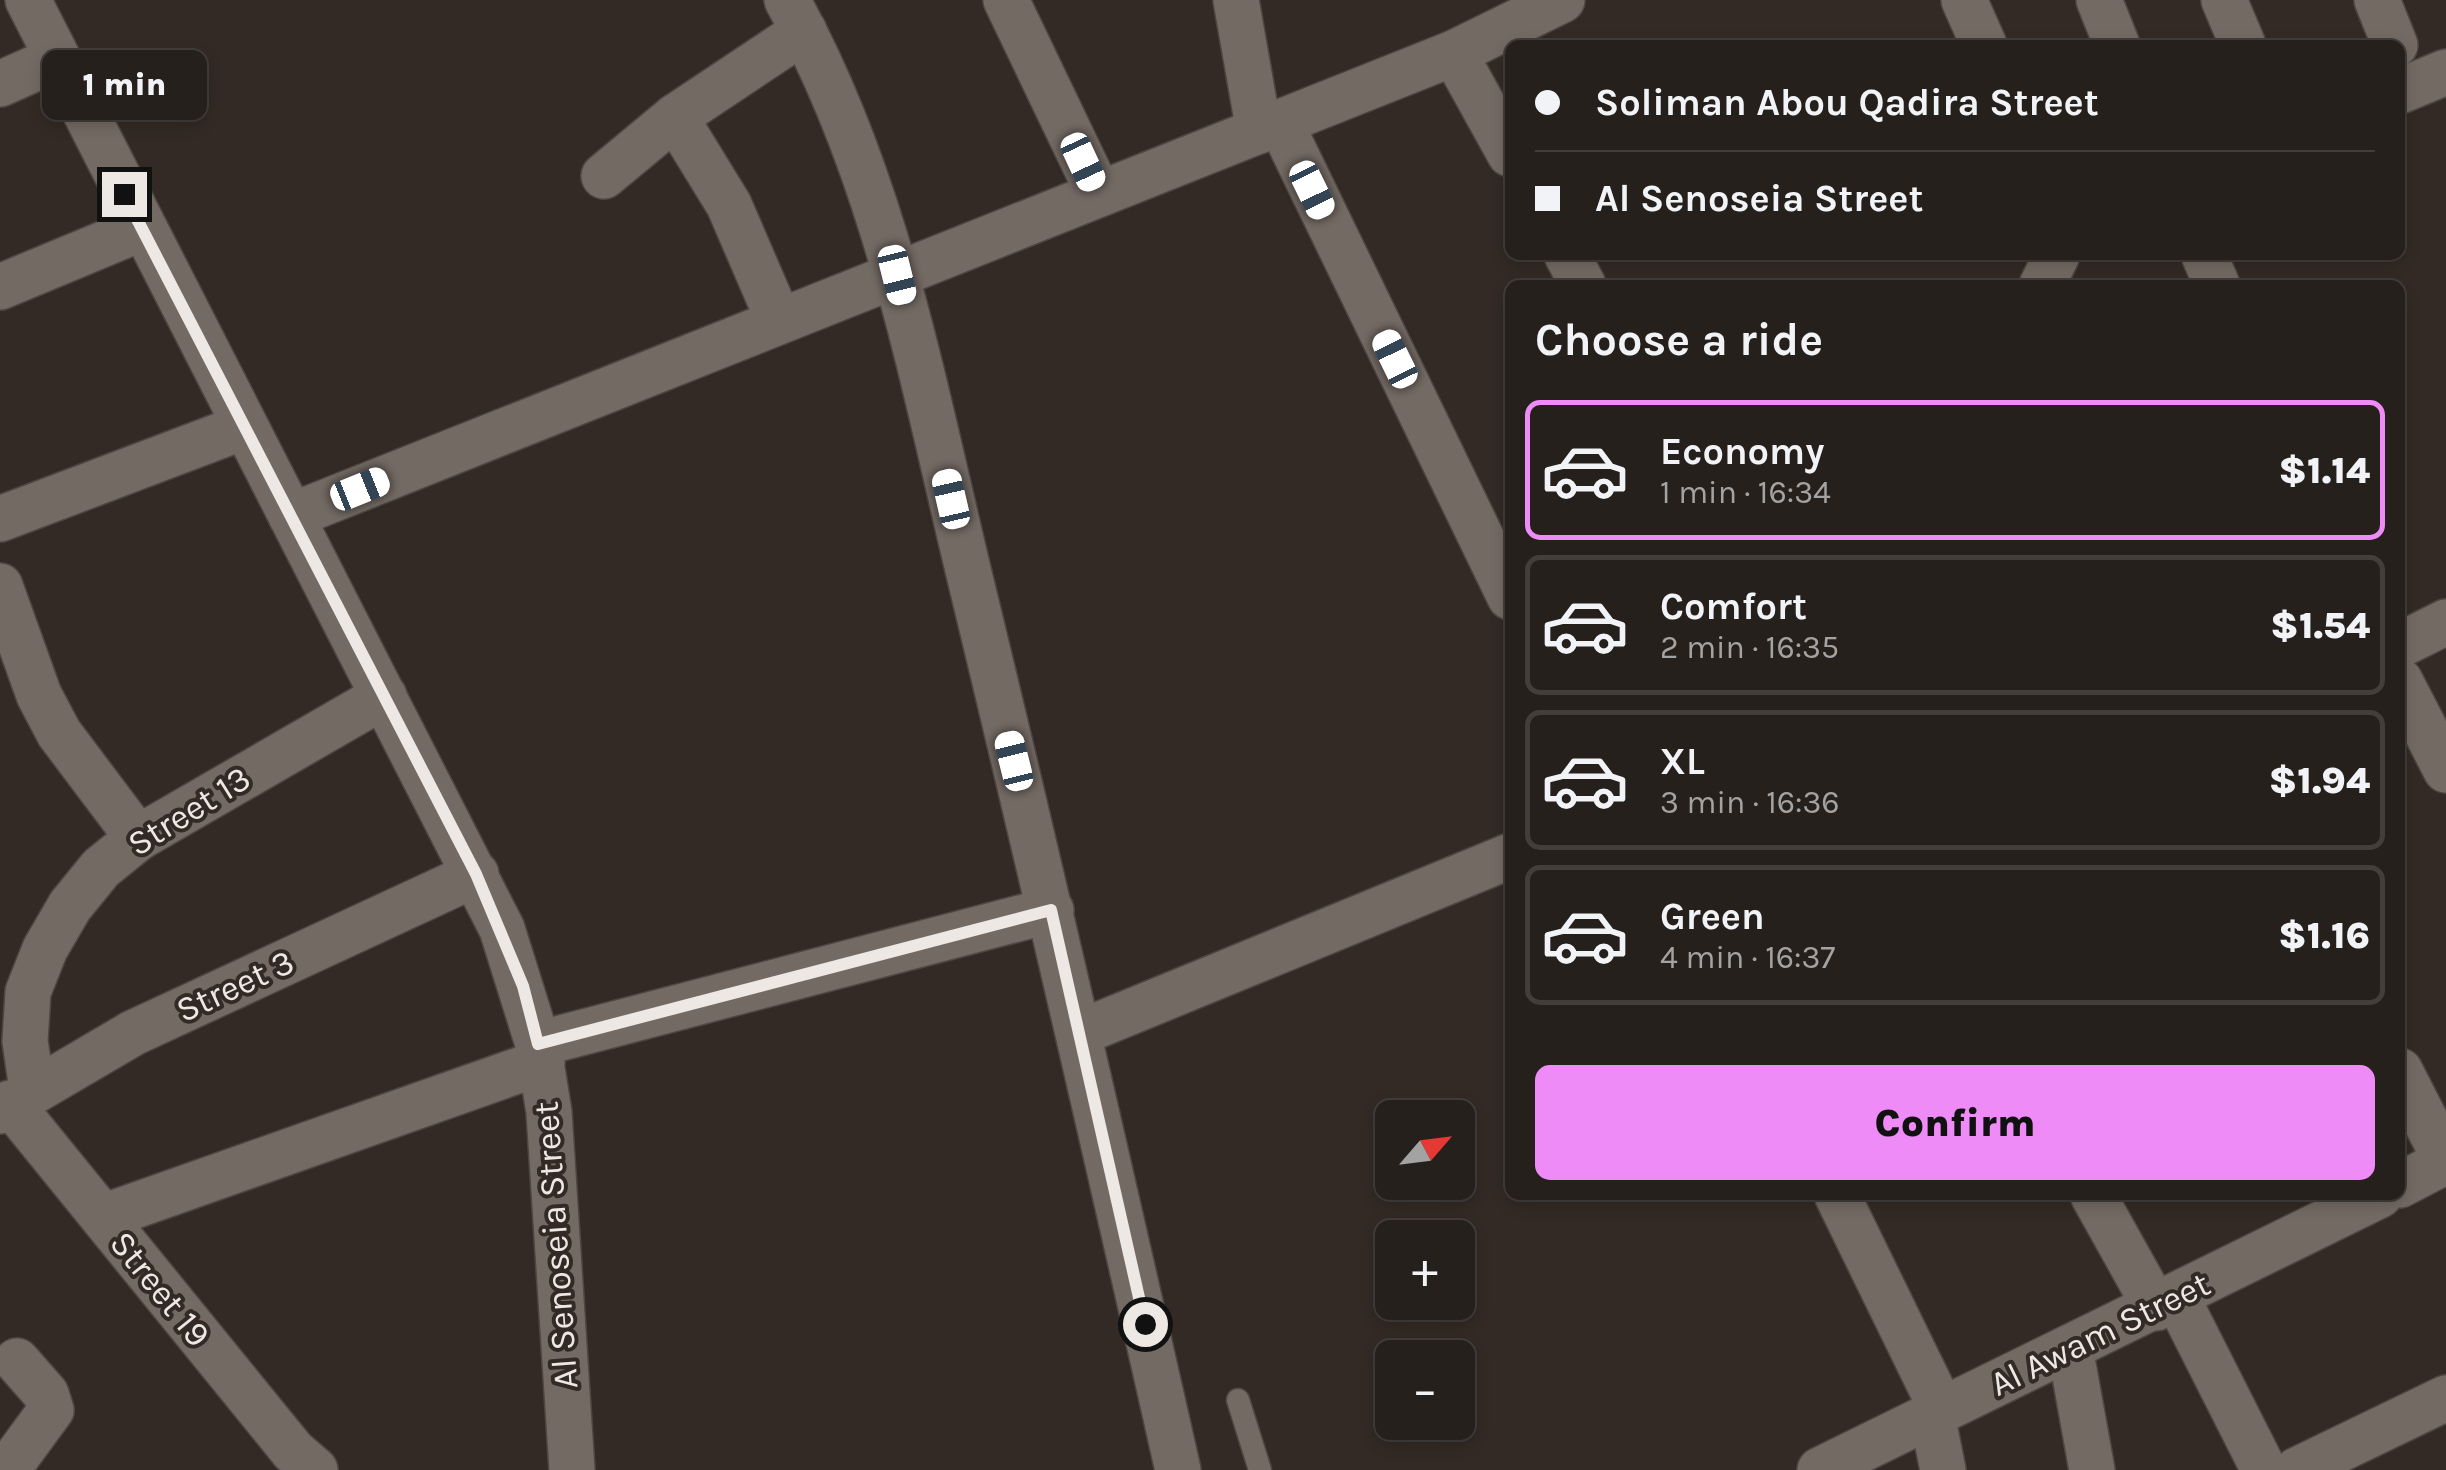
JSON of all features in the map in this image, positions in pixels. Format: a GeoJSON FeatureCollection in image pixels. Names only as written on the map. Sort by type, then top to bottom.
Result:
{"type":"FeatureCollection","features":[{"type":"Feature","properties":{"kind":"street","name":"Al Senoseia Street"},"geometry":{"type":"LineString","coordinates":[[28,0],[243,428],[476,874],[518,972],[540,1054],[552,1146],[572,1470]]}},
{"type":"Feature","properties":{"kind":"street"},"geometry":{"type":"LineString","coordinates":[[1006,0],[1098,194]]}},
{"type":"Feature","properties":{"kind":"street"},"geometry":{"type":"LineString","coordinates":[[1236,0],[1269,126],[1505,587]]}},
{"type":"Feature","properties":{"kind":"street"},"geometry":{"type":"LineString","coordinates":[[291,516],[1454,53],[1562,0]]}},
{"type":"Feature","properties":{"kind":"street"},"geometry":{"type":"LineString","coordinates":[[2099,0],[2116,40]]}},
{"type":"Feature","properties":{"kind":"street"},"geometry":{"type":"LineString","coordinates":[[2224,0],[2241,40]]}},
{"type":"Feature","properties":{"kind":"street"},"geometry":{"type":"LineString","coordinates":[[2377,0],[2396,40]]}},
{"type":"Feature","properties":{"kind":"street"},"geometry":{"type":"LineString","coordinates":[[604,176],[796,15],[843,116],[897,275],[1051,910],[1178,1470]]}},
{"type":"Feature","properties":{"kind":"street"},"geometry":{"type":"LineString","coordinates":[[1454,53],[1505,145]]}},
{"type":"Feature","properties":{"kind":"street"},"geometry":{"type":"LineString","coordinates":[[0,84],[56,59]]}},
{"type":"Feature","properties":{"kind":"street"},"geometry":{"type":"LineString","coordinates":[[675,118],[729,206],[779,320]]}},
{"type":"Feature","properties":{"kind":"street"},"geometry":{"type":"LineString","coordinates":[[0,288],[142,228]]}},
{"type":"Feature","properties":{"kind":"street"},"geometry":{"type":"LineString","coordinates":[[0,519],[243,428]]}},
{"type":"Feature","properties":{"kind":"street"},"geometry":{"type":"LineString","coordinates":[[0,586],[20,701],[58,733],[138,838]]}},
{"type":"Feature","properties":{"kind":"street"},"geometry":{"type":"LineString","coordinates":[[2405,642],[2446,622]]}},
{"type":"Feature","properties":{"kind":"street"},"geometry":{"type":"LineString","coordinates":[[2405,691],[2446,770]]}},
{"type":"Feature","properties":{"kind":"street","name":"Street 13"},"geometry":{"type":"LineString","coordinates":[[14,1101],[25,1041],[28,992],[45,948],[70,906],[101,868],[138,838],[384,696]]}},
{"type":"Feature","properties":{"kind":"street"},"geometry":{"type":"LineString","coordinates":[[1079,1033],[1505,858]]}},
{"type":"Feature","properties":{"kind":"street","name":"Street 3"},"geometry":{"type":"LineString","coordinates":[[14,1101],[134,1034],[476,874]]}},
{"type":"Feature","properties":{"kind":"street"},"geometry":{"type":"LineString","coordinates":[[102,1218],[540,1054],[1051,910]]}},
{"type":"Feature","properties":{"kind":"street"},"geometry":{"type":"LineString","coordinates":[[2405,1081],[2446,1162],[2405,1182]]}},
{"type":"Feature","properties":{"kind":"street","name":"Street 19"},"geometry":{"type":"LineString","coordinates":[[14,1101],[102,1218],[292,1451],[315,1470]]}},
{"type":"Feature","properties":{"kind":"street"},"geometry":{"type":"LineString","coordinates":[[1839,1200],[1937,1413],[1942,1470]]}},
{"type":"Feature","properties":{"kind":"street"},"geometry":{"type":"LineString","coordinates":[[2096,1200],[2166,1302],[2264,1470]]}},
{"type":"Feature","properties":{"kind":"street","name":"Al Awam Street"},"geometry":{"type":"LineString","coordinates":[[1820,1470],[2370,1200]]}},
{"type":"Feature","properties":{"kind":"street"},"geometry":{"type":"LineString","coordinates":[[2070,1348],[2092,1470]]}},
{"type":"Feature","properties":{"kind":"street"},"geometry":{"type":"LineString","coordinates":[[7,1470],[51,1410],[46,1394],[18,1361]]}},
{"type":"Feature","properties":{"kind":"street"},"geometry":{"type":"LineString","coordinates":[[2297,1470],[2446,1398]]}},
{"type":"Feature","properties":{"kind":"lane"},"geometry":{"type":"LineString","coordinates":[[1238,1400],[1260,1470]]}},
{"type":"Feature","properties":{"kind":"route"},"geometry":{"type":"LineString","coordinates":[[124,194],[476,874],[523,986],[538,1044],[1051,910],[1145,1324]]}}]}
